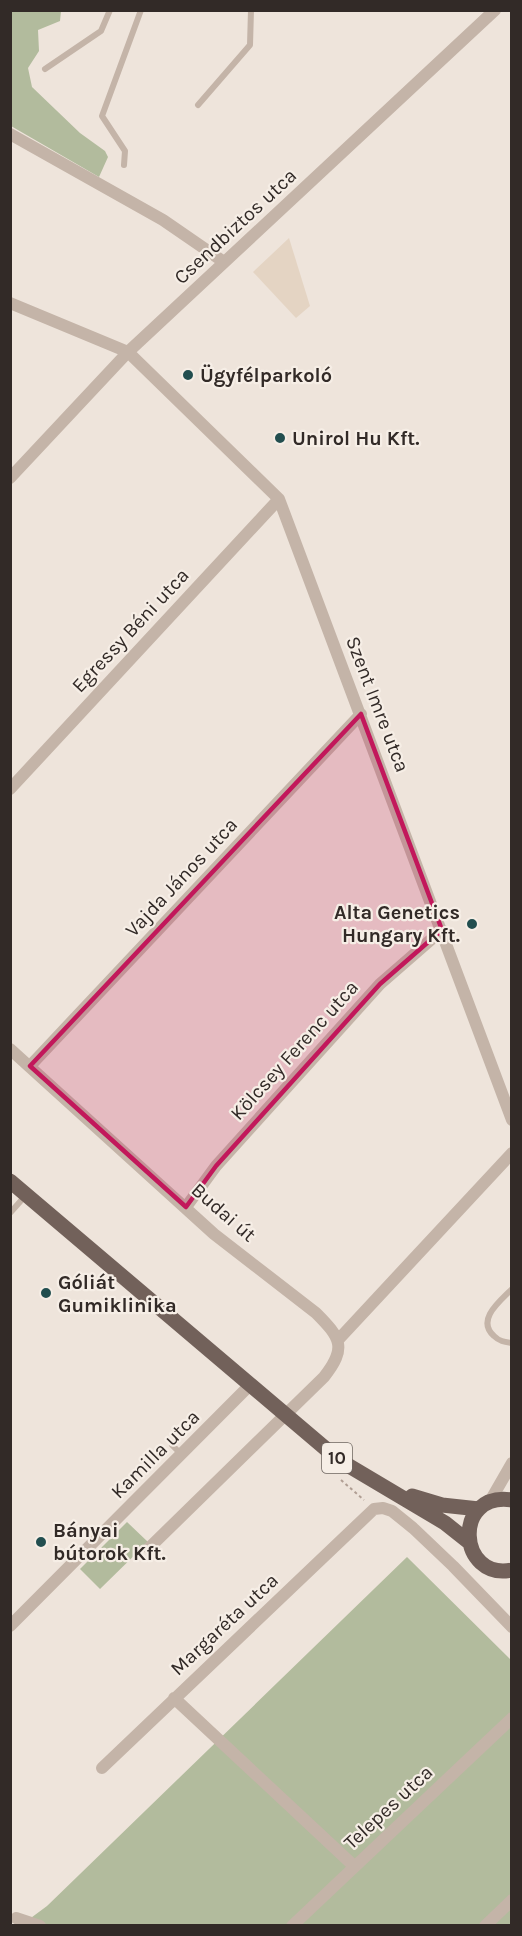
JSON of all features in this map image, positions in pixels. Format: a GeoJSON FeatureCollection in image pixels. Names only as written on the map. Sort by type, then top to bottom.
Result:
{"type":"FeatureCollection","features":[{"type":"Feature","properties":{"kind":"main road","name":"10"},"geometry":{"type":"LineString","coordinates":[[10,1181],[339,1460],[445,1522],[469,1542],[474,1554],[483,1564],[495,1570],[510,1572]]}},
{"type":"Feature","properties":{"kind":"main road","name":"10"},"geometry":{"type":"LineString","coordinates":[[395,1491],[442,1505],[484,1506],[497,1500],[512,1500]]}},
{"type":"Feature","properties":{"kind":"main road"},"geometry":{"type":"LineString","coordinates":[[469,1542],[471,1521],[484,1506]]}},
{"type":"Feature","properties":{"kind":"street","name":"Csendbiztos utca"},"geometry":{"type":"LineString","coordinates":[[10,478],[128,352],[495,10]]}},
{"type":"Feature","properties":{"kind":"street"},"geometry":{"type":"LineString","coordinates":[[10,134],[163,220],[224,262]]}},
{"type":"Feature","properties":{"kind":"street"},"geometry":{"type":"LineString","coordinates":[[10,303],[128,352]]}},
{"type":"Feature","properties":{"kind":"street","name":"Szent Imre utca"},"geometry":{"type":"LineString","coordinates":[[128,352],[279,499],[512,1120]]}},
{"type":"Feature","properties":{"kind":"street","name":"Egressy Béni utca"},"geometry":{"type":"LineString","coordinates":[[10,789],[279,499]]}},
{"type":"Feature","properties":{"kind":"street","name":"Vajda János utca"},"geometry":{"type":"LineString","coordinates":[[30,1066],[361,714]]}},
{"type":"Feature","properties":{"kind":"street","name":"Kölcsey Ferenc utca"},"geometry":{"type":"LineString","coordinates":[[186,1207],[216,1166],[372,993],[442,930]]}},
{"type":"Feature","properties":{"kind":"street","name":"Budai út"},"geometry":{"type":"LineString","coordinates":[[10,1049],[235,1251],[316,1313],[330,1327],[338,1340]]}},
{"type":"Feature","properties":{"kind":"street"},"geometry":{"type":"LineString","coordinates":[[149,1548],[331,1368],[338,1359],[340,1350],[338,1340],[512,1153]]}},
{"type":"Feature","properties":{"kind":"street","name":"Kamilla utca"},"geometry":{"type":"LineString","coordinates":[[10,1626],[250,1385]]}},
{"type":"Feature","properties":{"kind":"street"},"geometry":{"type":"LineString","coordinates":[[484,1506],[511,1463]]}},
{"type":"Feature","properties":{"kind":"street","name":"Margaréta utca"},"geometry":{"type":"LineString","coordinates":[[102,1767],[374,1509],[383,1508],[392,1511],[413,1528],[512,1627]]}},
{"type":"Feature","properties":{"kind":"street"},"geometry":{"type":"LineString","coordinates":[[174,1698],[354,1866]]}},
{"type":"Feature","properties":{"kind":"street","name":"Telepes utca"},"geometry":{"type":"LineString","coordinates":[[292,1926],[512,1718]]}},
{"type":"Feature","properties":{"kind":"street"},"geometry":{"type":"LineString","coordinates":[[484,1926],[512,1900]]}},
{"type":"Feature","properties":{"kind":"street"},"geometry":{"type":"LineString","coordinates":[[14,1918],[40,1926]]}},
{"type":"Feature","properties":{"kind":"lane"},"geometry":{"type":"LineString","coordinates":[[45,69],[101,31],[110,10]]}},
{"type":"Feature","properties":{"kind":"lane"},"geometry":{"type":"LineString","coordinates":[[124,165],[125,151],[102,116],[141,10]]}},
{"type":"Feature","properties":{"kind":"lane"},"geometry":{"type":"LineString","coordinates":[[198,105],[250,45],[251,10]]}},
{"type":"Feature","properties":{"kind":"lane"},"geometry":{"type":"LineString","coordinates":[[10,1213],[27,1195]]}},
{"type":"Feature","properties":{"kind":"lane"},"geometry":{"type":"LineString","coordinates":[[512,1289],[493,1309],[486,1321],[488,1331],[499,1341],[512,1343]]}},
{"type":"Feature","properties":{"kind":"lane"},"geometry":{"type":"LineString","coordinates":[[172,1445],[182,1454]]}},
{"type":"Feature","properties":{"kind":"highlighted area"},"geometry":{"type":"Polygon","coordinates":[[[361,714],[442,930],[380,984],[216,1166],[186,1207],[30,1066],[361,714]]]}},
{"type":"Feature","properties":{"kind":"green space"},"geometry":{"type":"Polygon","coordinates":[[[11,10],[61,11],[60,21],[38,30],[39,51],[28,68],[32,87],[80,133],[105,151],[108,157],[99,177],[11,126],[11,10]]]}},
{"type":"Feature","properties":{"kind":"green space"},"geometry":{"type":"Polygon","coordinates":[[[127,1522],[148,1542],[100,1589],[80,1569],[127,1522]]]}},
{"type":"Feature","properties":{"kind":"green space"},"geometry":{"type":"Polygon","coordinates":[[[407,1557],[511,1660],[511,1925],[20,1926],[47,1906],[407,1557]]]}},
{"type":"Feature","properties":{"kind":"shaded area"},"geometry":{"type":"Polygon","coordinates":[[[289,238],[310,306],[296,318],[253,272],[289,238]]]}},
{"type":"Feature","properties":{"kind":"place","name":"Ügyfélparkoló"},"geometry":{"type":"Point","coordinates":[188,375]}},
{"type":"Feature","properties":{"kind":"place","name":"Unirol Hu Kft."},"geometry":{"type":"Point","coordinates":[280,438]}},
{"type":"Feature","properties":{"kind":"place","name":"Alta Genetics Hungary Kft."},"geometry":{"type":"Point","coordinates":[472,924]}},
{"type":"Feature","properties":{"kind":"place","name":"Góliát Gumiklinika"},"geometry":{"type":"Point","coordinates":[46,1293]}},
{"type":"Feature","properties":{"kind":"place","name":"Bányai bútorok Kft."},"geometry":{"type":"Point","coordinates":[41,1542]}}]}
